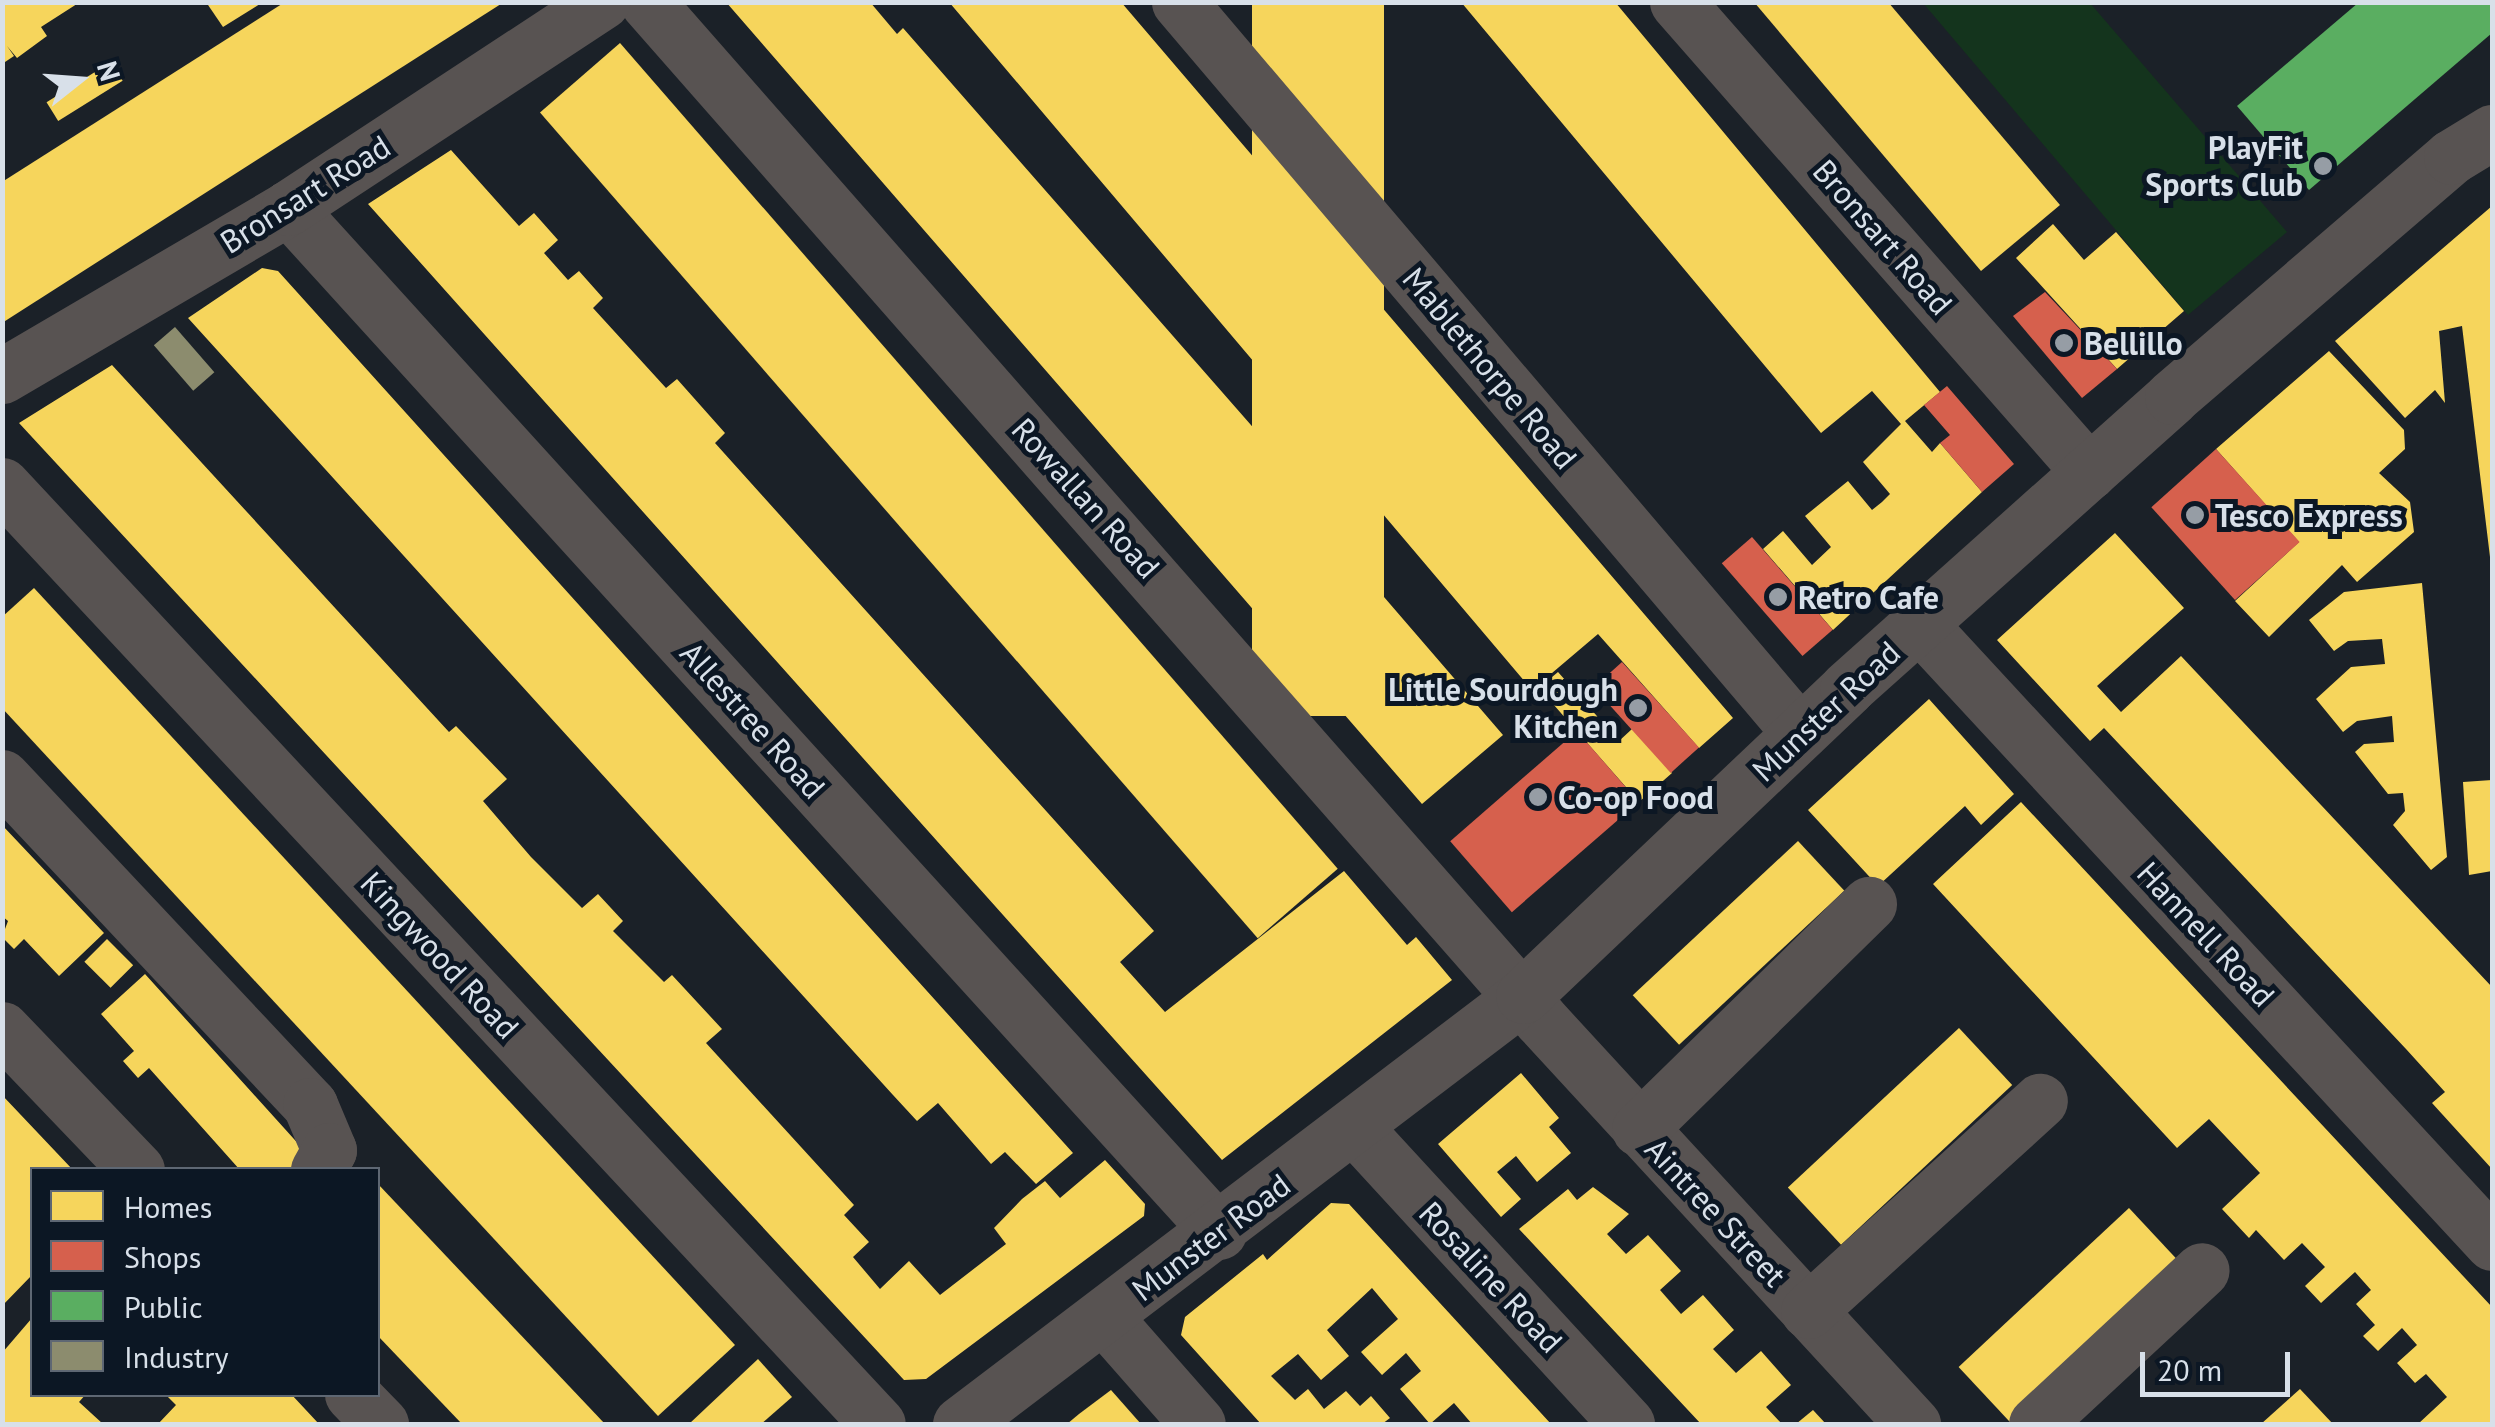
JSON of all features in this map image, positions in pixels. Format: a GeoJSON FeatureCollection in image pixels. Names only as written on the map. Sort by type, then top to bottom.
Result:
{"type":"FeatureCollection","features":[{"type":"Feature","properties":{"kind":"street","name":"Bronsart Road"},"geometry":{"type":"LineString","coordinates":[[2,376],[288,208],[602,2]]}},
{"type":"Feature","properties":{"kind":"street","name":"Rowallan Road"},"geometry":{"type":"LineString","coordinates":[[646,2],[1523,996]]}},
{"type":"Feature","properties":{"kind":"street","name":"Mablethorpe Road"},"geometry":{"type":"LineString","coordinates":[[1179,2],[1800,733]]}},
{"type":"Feature","properties":{"kind":"street","name":"Bronsart Road"},"geometry":{"type":"LineString","coordinates":[[1677,2],[2089,472]]}},
{"type":"Feature","properties":{"kind":"street","name":"Munster Road"},"geometry":{"type":"LineString","coordinates":[[960,1424],[1219,1232],[1523,996],[1800,733],[2089,472],[2451,157],[2492,132]]}},
{"type":"Feature","properties":{"kind":"street","name":"Allestree Road"},"geometry":{"type":"LineString","coordinates":[[288,208],[1219,1232]]}},
{"type":"Feature","properties":{"kind":"street","name":"Kingwood Road"},"geometry":{"type":"LineString","coordinates":[[2,485],[878,1424]]}},
{"type":"Feature","properties":{"kind":"street","name":"Hannell Road"},"geometry":{"type":"LineString","coordinates":[[1920,625],[2492,1243]]}},
{"type":"Feature","properties":{"kind":"street"},"geometry":{"type":"LineString","coordinates":[[2,777],[310,1105],[329,1150],[320,1167]]}},
{"type":"Feature","properties":{"kind":"street"},"geometry":{"type":"LineString","coordinates":[[1639,1129],[1869,904]]}},
{"type":"Feature","properties":{"kind":"street","name":"Aintree Street"},"geometry":{"type":"LineString","coordinates":[[1523,996],[1639,1129],[1913,1424]]}},
{"type":"Feature","properties":{"kind":"street"},"geometry":{"type":"LineString","coordinates":[[2,1029],[134,1167]]}},
{"type":"Feature","properties":{"kind":"street"},"geometry":{"type":"LineString","coordinates":[[1808,1311],[2040,1101]]}},
{"type":"Feature","properties":{"kind":"street","name":"Rosaline Road"},"geometry":{"type":"LineString","coordinates":[[1355,1128],[1627,1424]]}},
{"type":"Feature","properties":{"kind":"street"},"geometry":{"type":"LineString","coordinates":[[2036,1424],[2202,1270]]}},
{"type":"Feature","properties":{"kind":"street"},"geometry":{"type":"LineString","coordinates":[[1104,1317],[1198,1424]]}},
{"type":"Feature","properties":{"kind":"street"},"geometry":{"type":"LineString","coordinates":[[355,1397],[381,1424]]}},
{"type":"Feature","properties":{"kind":"green space"},"geometry":{"type":"Polygon","coordinates":[[[1923,3],[2090,3],[2287,232],[2188,315],[1923,3]]]}},
{"type":"Feature","properties":{"kind":"building: Homes"},"geometry":{"type":"Polygon","coordinates":[[[2,2],[80,2],[41,27],[47,36],[17,58],[7,46],[14,56],[2,64],[2,2]]]}},
{"type":"Feature","properties":{"kind":"building: Homes"},"geometry":{"type":"Polygon","coordinates":[[[206,2],[263,2],[223,27],[206,2]]]}},
{"type":"Feature","properties":{"kind":"building: Homes"},"geometry":{"type":"Polygon","coordinates":[[[285,2],[504,2],[2,323],[2,182],[285,2]]]}},
{"type":"Feature","properties":{"kind":"building: Homes"},"geometry":{"type":"Polygon","coordinates":[[[726,2],[870,2],[897,34],[903,28],[1318,502],[1309,510],[1503,735],[1422,804],[726,2]]]}},
{"type":"Feature","properties":{"kind":"building: Homes"},"geometry":{"type":"Polygon","coordinates":[[[949,2],[1121,2],[1733,718],[1699,748],[1598,634],[1532,690],[949,2]]]}},
{"type":"Feature","properties":{"kind":"building: Homes"},"geometry":{"type":"Polygon","coordinates":[[[1252,2],[1384,2],[1384,716],[1252,716],[1252,2]]]}},
{"type":"Feature","properties":{"kind":"building: Homes"},"geometry":{"type":"Polygon","coordinates":[[[1461,2],[1615,2],[1940,392],[1905,421],[1932,452],[1940,443],[1982,492],[1833,630],[1763,549],[1783,531],[1812,565],[1831,547],[1805,516],[1848,481],[1872,510],[1882,502],[1890,494],[1863,462],[1901,424],[1872,391],[1821,433],[1461,2]]]}},
{"type":"Feature","properties":{"kind":"building: Homes"},"geometry":{"type":"Polygon","coordinates":[[[1754,2],[1888,2],[2060,205],[1981,271],[1754,2]]]}},
{"type":"Feature","properties":{"kind":"building: Homes"},"geometry":{"type":"Polygon","coordinates":[[[620,43],[1338,869],[1258,938],[540,113],[620,43]]]}},
{"type":"Feature","properties":{"kind":"building: Homes"},"geometry":{"type":"Polygon","coordinates":[[[111,62],[123,81],[58,121],[47,102],[111,62]]]}},
{"type":"Feature","properties":{"kind":"building: Homes"},"geometry":{"type":"Polygon","coordinates":[[[451,150],[519,226],[534,213],[558,240],[544,253],[568,280],[579,271],[603,298],[593,308],[666,388],[677,379],[725,433],[715,443],[1154,931],[1120,962],[1165,1012],[1344,871],[1407,945],[1416,937],[1452,980],[1222,1160],[368,204],[451,150]]]}},
{"type":"Feature","properties":{"kind":"building: Homes"},"geometry":{"type":"Polygon","coordinates":[[[2492,206],[2490,557],[2462,326],[2439,331],[2445,403],[2435,390],[2405,418],[2335,341],[2492,206]]]}},
{"type":"Feature","properties":{"kind":"building: Homes"},"geometry":{"type":"Polygon","coordinates":[[[2053,224],[2084,260],[2116,232],[2184,311],[2117,369],[2016,258],[2053,224]]]}},
{"type":"Feature","properties":{"kind":"building: Homes"},"geometry":{"type":"Polygon","coordinates":[[[262,268],[278,271],[1073,1153],[1036,1184],[1005,1152],[991,1164],[938,1103],[917,1121],[893,1095],[188,318],[262,268]]]}},
{"type":"Feature","properties":{"kind":"building: Homes"},"geometry":{"type":"Polygon","coordinates":[[[2329,351],[2404,430],[2405,449],[2379,473],[2410,502],[2414,532],[2357,582],[2342,565],[2269,637],[2235,601],[2299,542],[2216,449],[2329,351]]]}},
{"type":"Feature","properties":{"kind":"building: Homes"},"geometry":{"type":"Polygon","coordinates":[[[112,365],[449,732],[456,726],[507,779],[483,801],[531,857],[582,908],[598,894],[623,921],[613,931],[664,982],[672,975],[722,1029],[706,1043],[854,1205],[844,1215],[869,1242],[853,1257],[880,1289],[909,1261],[940,1295],[1006,1244],[994,1228],[1022,1199],[1045,1181],[1060,1198],[1105,1160],[1145,1204],[1144,1216],[926,1379],[904,1380],[19,423],[112,365]]]}},
{"type":"Feature","properties":{"kind":"building: Homes"},"geometry":{"type":"Polygon","coordinates":[[[2115,533],[2184,608],[2097,686],[2121,712],[2181,656],[2492,987],[2492,1169],[2432,1103],[2445,1092],[2406,1049],[2104,728],[2090,741],[1997,640],[2115,533]]]}},
{"type":"Feature","properties":{"kind":"building: Homes"},"geometry":{"type":"Polygon","coordinates":[[[2422,583],[2447,857],[2431,870],[2393,825],[2405,811],[2403,793],[2388,794],[2355,752],[2364,744],[2394,742],[2392,716],[2357,721],[2343,732],[2316,699],[2351,667],[2385,664],[2382,639],[2348,641],[2334,651],[2309,620],[2344,592],[2422,583]]]}},
{"type":"Feature","properties":{"kind":"building: Homes"},"geometry":{"type":"Polygon","coordinates":[[[34,588],[735,1345],[658,1416],[2,708],[2,617],[34,588]]]}},
{"type":"Feature","properties":{"kind":"building: Homes"},"geometry":{"type":"Polygon","coordinates":[[[1558,672],[1619,741],[1632,729],[1672,773],[1639,802],[1539,688],[1558,672]]]}},
{"type":"Feature","properties":{"kind":"building: Homes"},"geometry":{"type":"Polygon","coordinates":[[[1929,699],[2014,794],[1981,825],[1965,806],[1878,886],[1808,810],[1929,699]]]}},
{"type":"Feature","properties":{"kind":"building: Homes"},"geometry":{"type":"Polygon","coordinates":[[[2492,780],[2492,871],[2469,875],[2463,782],[2492,780]]]}},
{"type":"Feature","properties":{"kind":"building: Homes"},"geometry":{"type":"Polygon","coordinates":[[[2021,802],[2492,1307],[2492,1424],[2418,1424],[2447,1397],[2426,1374],[2415,1383],[2397,1363],[2417,1345],[2402,1328],[2378,1351],[2363,1336],[2375,1325],[2356,1304],[2371,1290],[2355,1272],[2321,1303],[2305,1286],[2325,1267],[2302,1243],[2284,1260],[2256,1230],[2249,1238],[2222,1209],[2260,1173],[2209,1119],[2177,1148],[1933,884],[2021,802]]]}},
{"type":"Feature","properties":{"kind":"building: Homes"},"geometry":{"type":"Polygon","coordinates":[[[2,825],[104,933],[59,976],[24,939],[14,949],[2,937],[8,921],[2,916],[2,825]]]}},
{"type":"Feature","properties":{"kind":"building: Homes"},"geometry":{"type":"Polygon","coordinates":[[[1798,841],[1844,891],[1679,1045],[1633,995],[1798,841]]]}},
{"type":"Feature","properties":{"kind":"building: Homes"},"geometry":{"type":"Polygon","coordinates":[[[107,939],[133,965],[111,988],[84,962],[107,939]]]}},
{"type":"Feature","properties":{"kind":"building: Homes"},"geometry":{"type":"Polygon","coordinates":[[[145,974],[312,1159],[303,1167],[237,1167],[149,1068],[138,1078],[123,1061],[134,1051],[101,1014],[145,974]]]}},
{"type":"Feature","properties":{"kind":"building: Homes"},"geometry":{"type":"Polygon","coordinates":[[[1959,1028],[2012,1085],[1841,1245],[1788,1188],[1959,1028]]]}},
{"type":"Feature","properties":{"kind":"building: Homes"},"geometry":{"type":"Polygon","coordinates":[[[1521,1073],[1559,1118],[1549,1127],[1571,1153],[1537,1182],[1516,1156],[1497,1172],[1521,1199],[1501,1217],[1438,1144],[1521,1073]]]}},
{"type":"Feature","properties":{"kind":"building: Homes"},"geometry":{"type":"Polygon","coordinates":[[[2,1095],[70,1167],[30,1167],[30,1277],[2,1306],[2,1095]]]}},
{"type":"Feature","properties":{"kind":"building: Homes"},"geometry":{"type":"Polygon","coordinates":[[[380,1186],[605,1424],[462,1424],[380,1338],[380,1186]]]}},
{"type":"Feature","properties":{"kind":"building: Homes"},"geometry":{"type":"Polygon","coordinates":[[[1593,1187],[1629,1214],[1607,1234],[1626,1254],[1648,1235],[1681,1271],[1660,1290],[1681,1314],[1703,1295],[1734,1330],[1713,1349],[1736,1373],[1761,1351],[1791,1385],[1766,1407],[1782,1424],[1701,1424],[1519,1229],[1568,1189],[1577,1200],[1593,1187]]]}},
{"type":"Feature","properties":{"kind":"building: Homes"},"geometry":{"type":"Polygon","coordinates":[[[1331,1203],[1349,1204],[1551,1424],[1472,1424],[1454,1403],[1430,1424],[1400,1389],[1421,1371],[1406,1353],[1382,1375],[1361,1352],[1398,1319],[1372,1288],[1327,1330],[1349,1356],[1321,1380],[1298,1354],[1271,1376],[1295,1400],[1308,1389],[1324,1409],[1346,1391],[1360,1406],[1371,1396],[1390,1418],[1382,1424],[1261,1424],[1181,1335],[1185,1317],[1263,1254],[1267,1260],[1331,1203]]]}},
{"type":"Feature","properties":{"kind":"building: Homes"},"geometry":{"type":"Polygon","coordinates":[[[2129,1208],[2182,1264],[2011,1423],[1959,1367],[2129,1208]]]}},
{"type":"Feature","properties":{"kind":"building: Homes"},"geometry":{"type":"Polygon","coordinates":[[[30,1320],[30,1397],[83,1397],[79,1402],[103,1424],[2,1424],[2,1353],[30,1320]]]}},
{"type":"Feature","properties":{"kind":"building: Homes"},"geometry":{"type":"Polygon","coordinates":[[[758,1359],[792,1397],[761,1424],[689,1424],[758,1359]]]}},
{"type":"Feature","properties":{"kind":"building: Homes"},"geometry":{"type":"Polygon","coordinates":[[[2300,1389],[2333,1424],[2261,1424],[2300,1389]]]}},
{"type":"Feature","properties":{"kind":"building: Homes"},"geometry":{"type":"Polygon","coordinates":[[[1111,1390],[1141,1424],[1067,1424],[1079,1414],[1111,1390]]]}},
{"type":"Feature","properties":{"kind":"building: Homes"},"geometry":{"type":"Polygon","coordinates":[[[168,1397],[294,1397],[319,1424],[158,1424],[176,1405],[168,1397]]]}},
{"type":"Feature","properties":{"kind":"building: Homes"},"geometry":{"type":"Polygon","coordinates":[[[1813,1410],[1826,1424],[1796,1424],[1813,1410]]]}},
{"type":"Feature","properties":{"kind":"building: Shops","name":"Bellillo"},"geometry":{"type":"Polygon","coordinates":[[[2045,292],[2117,369],[2082,398],[2013,316],[2045,292]]]}},
{"type":"Feature","properties":{"kind":"building: Shops"},"geometry":{"type":"Polygon","coordinates":[[[1947,386],[2014,464],[1982,492],[1940,443],[1950,435],[1924,405],[1947,386]]]}},
{"type":"Feature","properties":{"kind":"building: Shops"},"geometry":{"type":"Polygon","coordinates":[[[2216,449],[2300,542],[2235,600],[2151,507],[2216,449]]]}},
{"type":"Feature","properties":{"kind":"building: Shops","name":"Retro Cafe"},"geometry":{"type":"Polygon","coordinates":[[[1752,537],[1833,630],[1803,656],[1722,563],[1752,537]]]}},
{"type":"Feature","properties":{"kind":"building: Shops","name":"Little Sourdough Kitchen"},"geometry":{"type":"Polygon","coordinates":[[[1622,662],[1699,747],[1671,773],[1594,687],[1622,662]]]}},
{"type":"Feature","properties":{"kind":"building: Shops"},"geometry":{"type":"Polygon","coordinates":[[[1577,731],[1639,802],[1512,912],[1450,841],[1577,731]]]}},
{"type":"Feature","properties":{"kind":"building: Public"},"geometry":{"type":"Polygon","coordinates":[[[2358,3],[2492,3],[2492,33],[2309,190],[2237,106],[2358,3]]]}},
{"type":"Feature","properties":{"kind":"building: Industry"},"geometry":{"type":"Polygon","coordinates":[[[175,327],[214,372],[193,391],[154,345],[175,327]]]}},
{"type":"Feature","properties":{"kind":"place","name":"PlayFit Sports Club"},"geometry":{"type":"Point","coordinates":[2323,166]}},
{"type":"Feature","properties":{"kind":"place","name":"Bellillo"},"geometry":{"type":"Point","coordinates":[2064,343]}},
{"type":"Feature","properties":{"kind":"place","name":"Tesco Express"},"geometry":{"type":"Point","coordinates":[2195,515]}},
{"type":"Feature","properties":{"kind":"place","name":"Retro Cafe"},"geometry":{"type":"Point","coordinates":[1778,597]}},
{"type":"Feature","properties":{"kind":"place","name":"Little Sourdough Kitchen"},"geometry":{"type":"Point","coordinates":[1638,708]}},
{"type":"Feature","properties":{"kind":"place","name":"Co-op Food"},"geometry":{"type":"Point","coordinates":[1538,797]}}]}
